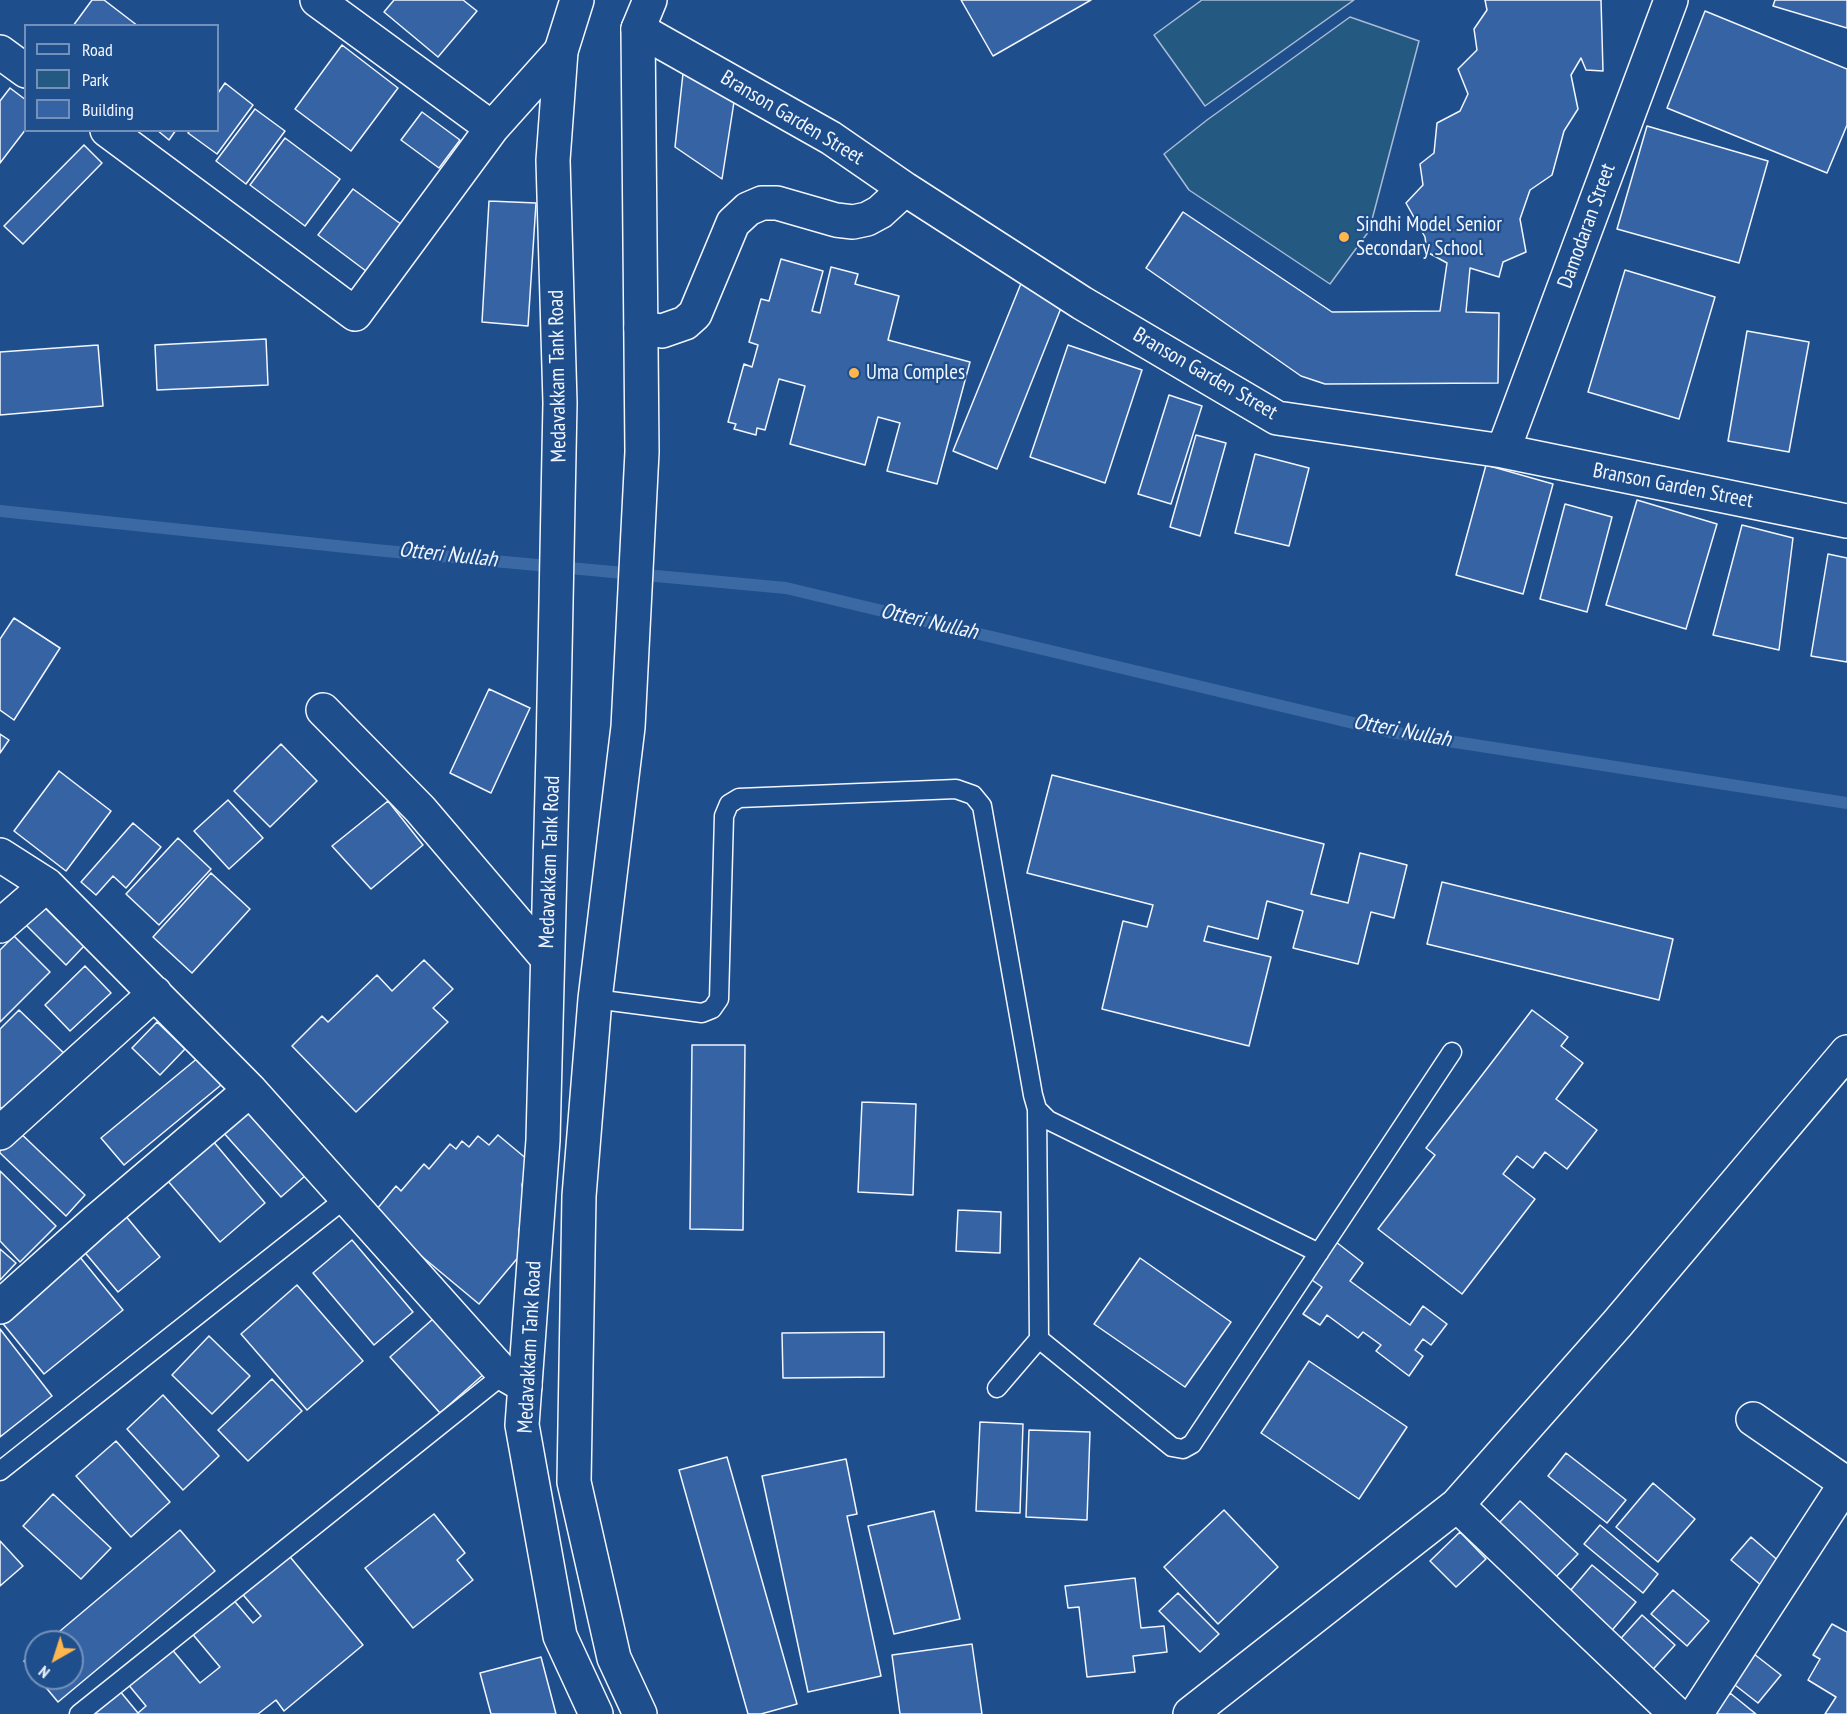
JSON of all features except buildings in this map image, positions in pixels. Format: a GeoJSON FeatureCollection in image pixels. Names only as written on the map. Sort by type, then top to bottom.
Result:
{"type":"FeatureCollection","features":[{"type":"Feature","properties":{"kind":"street"},"geometry":{"type":"LineString","coordinates":[[317,0],[492,128]]}},
{"type":"Feature","properties":{"kind":"street","name":"Medavakkam Tank Road"},"geometry":{"type":"LineString","coordinates":[[577,0],[561,51],[553,160],[560,403],[543,1140],[514,1380],[560,1636],[596,1714]]}},
{"type":"Feature","properties":{"kind":"street","name":"Damodaran Street"},"geometry":{"type":"LineString","coordinates":[[1503,452],[1671,0]]}},
{"type":"Feature","properties":{"kind":"street","name":"Medavakkam Tank Road"},"geometry":{"type":"LineString","coordinates":[[640,1714],[614,1658],[574,1482],[579,1196],[596,999],[628,727],[642,452],[644,8]]}},
{"type":"Feature","properties":{"kind":"street","name":"Branson Garden Street"},"geometry":{"type":"LineString","coordinates":[[644,8],[905,189],[1082,303],[1276,418],[1503,452],[1847,520]]}},
{"type":"Feature","properties":{"kind":"street"},"geometry":{"type":"LineString","coordinates":[[110,132],[355,314],[492,128],[561,51]]}},
{"type":"Feature","properties":{"kind":"street"},"geometry":{"type":"LineString","coordinates":[[0,52],[24,70]]}},
{"type":"Feature","properties":{"kind":"street"},"geometry":{"type":"LineString","coordinates":[[641,328],[662,331],[685,323],[695,314],[733,223],[747,209],[762,203],[777,203],[837,220],[853,222],[867,219],[880,212],[905,189]]}},
{"type":"Feature","properties":{"kind":"street"},"geometry":{"type":"LineString","coordinates":[[323,710],[420,809],[547,958]]}},
{"type":"Feature","properties":{"kind":"street"},"geometry":{"type":"LineString","coordinates":[[0,855],[47,885],[250,1090],[514,1380]]}},
{"type":"Feature","properties":{"kind":"street"},"geometry":{"type":"LineString","coordinates":[[0,927],[47,885]]}},
{"type":"Feature","properties":{"kind":"street"},"geometry":{"type":"LineString","coordinates":[[0,1133],[155,993]]}},
{"type":"Feature","properties":{"kind":"street"},"geometry":{"type":"LineString","coordinates":[[1190,1714],[1456,1505],[1617,1324],[1847,1052]]}},
{"type":"Feature","properties":{"kind":"street"},"geometry":{"type":"LineString","coordinates":[[0,1307],[96,1221],[250,1090]]}},
{"type":"Feature","properties":{"kind":"street"},"geometry":{"type":"LineString","coordinates":[[1696,1714],[1846,1484],[1754,1419]]}},
{"type":"Feature","properties":{"kind":"street"},"geometry":{"type":"LineString","coordinates":[[1456,1505],[1676,1714]]}},
{"type":"Feature","properties":{"kind":"lane"},"geometry":{"type":"LineString","coordinates":[[596,999],[702,1013],[712,1009],[719,999],[724,816],[729,804],[739,798],[956,789],[973,795],[982,806],[1030,1083],[1037,1109],[1039,1339],[997,1388]]}},
{"type":"Feature","properties":{"kind":"lane"},"geometry":{"type":"LineString","coordinates":[[1039,1339],[1172,1447],[1183,1449],[1192,1444],[1452,1052]]}},
{"type":"Feature","properties":{"kind":"lane"},"geometry":{"type":"LineString","coordinates":[[1037,1109],[1048,1120],[1319,1253]]}},
{"type":"Feature","properties":{"kind":"lane"},"geometry":{"type":"LineString","coordinates":[[0,1471],[346,1198]]}},
{"type":"Feature","properties":{"kind":"lane"},"geometry":{"type":"LineString","coordinates":[[79,1714],[514,1380]]}},
{"type":"Feature","properties":{"kind":"green space"},"geometry":{"type":"Polygon","coordinates":[[[1202,0],[1354,0],[1205,106],[1154,35],[1202,0]]]}},
{"type":"Feature","properties":{"kind":"green space"},"geometry":{"type":"Polygon","coordinates":[[[1350,17],[1419,41],[1369,231],[1330,284],[1189,190],[1164,154],[1207,120],[1350,17]]]}},
{"type":"Feature","properties":{"kind":"waterway","name":"Otteri Nullah"},"geometry":{"type":"LineString","coordinates":[[0,511],[375,550],[786,588],[1391,732],[1847,803]]}},
{"type":"Feature","properties":{"kind":"place","name":"Sindhi Model Senior Secondary School"},"geometry":{"type":"Point","coordinates":[1344,237]}},
{"type":"Feature","properties":{"kind":"place","name":"Uma Comples"},"geometry":{"type":"Point","coordinates":[854,373]}}]}
